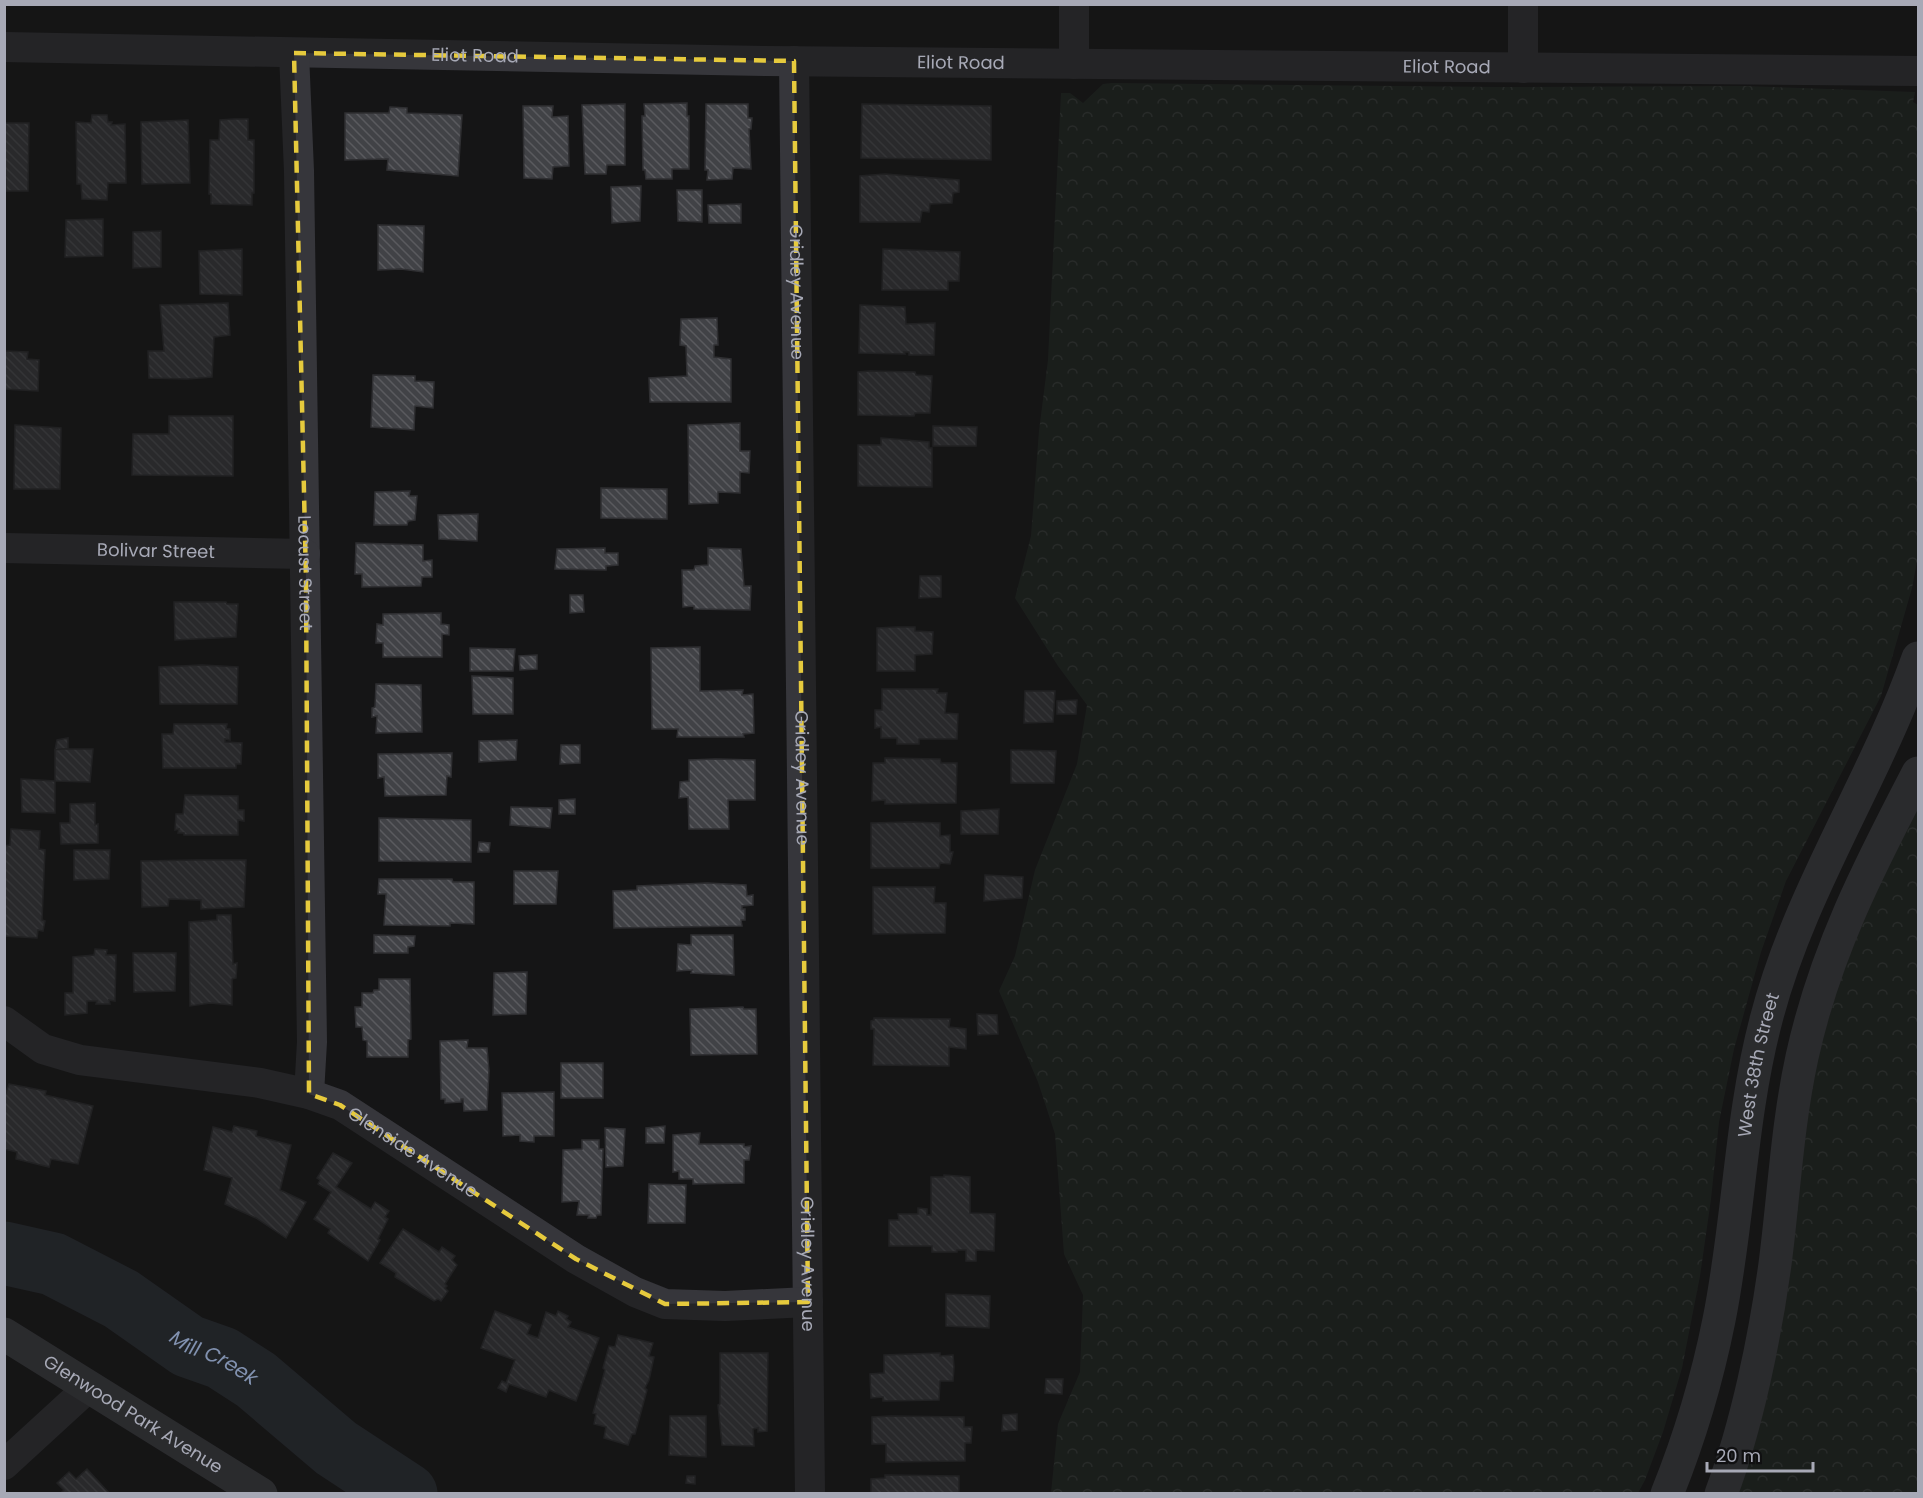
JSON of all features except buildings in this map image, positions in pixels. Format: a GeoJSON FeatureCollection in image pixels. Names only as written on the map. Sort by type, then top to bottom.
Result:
{"type":"FeatureCollection","features":[{"type":"Feature","properties":{"kind":"main road","name":"West 38th Street"},"geometry":{"type":"LineString","coordinates":[[1667,1494],[1696,1412],[1719,1319],[1755,1068],[1766,1020],[1790,946],[1810,896],[1889,732],[1918,658]]}},
{"type":"Feature","properties":{"kind":"main road"},"geometry":{"type":"LineString","coordinates":[[1721,1494],[1737,1443],[1762,1343],[1775,1265],[1789,1130],[1802,1058],[1812,1020],[1832,953],[1866,872],[1918,773]]}},
{"type":"Feature","properties":{"kind":"main road","name":"Glenwood Park Avenue"},"geometry":{"type":"LineString","coordinates":[[4,1334],[261,1494]]}},
{"type":"Feature","properties":{"kind":"street"},"geometry":{"type":"LineString","coordinates":[[1074,4],[1074,64]]}},
{"type":"Feature","properties":{"kind":"street"},"geometry":{"type":"LineString","coordinates":[[1523,4],[1523,68]]}},
{"type":"Feature","properties":{"kind":"street","name":"Eliot Road"},"geometry":{"type":"LineString","coordinates":[[4,47],[794,61],[1918,71]]}},
{"type":"Feature","properties":{"kind":"street","name":"Locust Street"},"geometry":{"type":"LineString","coordinates":[[294,53],[299,171],[305,554],[312,1042],[309,1094]]}},
{"type":"Feature","properties":{"kind":"street","name":"Gridley Avenue"},"geometry":{"type":"LineString","coordinates":[[794,61],[810,1494]]}},
{"type":"Feature","properties":{"kind":"street","name":"Bolivar Street"},"geometry":{"type":"LineString","coordinates":[[4,548],[305,554]]}},
{"type":"Feature","properties":{"kind":"street","name":"Glenside Avenue"},"geometry":{"type":"LineString","coordinates":[[4,1021],[43,1049],[80,1060],[260,1083],[309,1094],[340,1105],[576,1259],[635,1292],[665,1304],[725,1306],[808,1302]]}},
{"type":"Feature","properties":{"kind":"street"},"geometry":{"type":"LineString","coordinates":[[4,1465],[89,1386]]}},
{"type":"Feature","properties":{"kind":"highlighted area"},"geometry":{"type":"Polygon","coordinates":[[[294,53],[794,61],[808,1302],[665,1304],[576,1259],[340,1105],[309,1094],[306,580],[294,53]]]}},
{"type":"Feature","properties":{"kind":"green space"},"geometry":{"type":"Polygon","coordinates":[[[1103,84],[1498,87],[1744,86],[1915,92],[1913,102],[1918,105],[1918,556],[1912,588],[1881,696],[1786,881],[1761,952],[1734,1049],[1719,1122],[1700,1276],[1682,1368],[1663,1432],[1638,1493],[1051,1493],[1058,1424],[1080,1372],[1083,1295],[1064,1254],[1055,1134],[1038,1082],[999,991],[1015,956],[1035,870],[1077,764],[1087,705],[1058,666],[1015,598],[1031,536],[1039,431],[1048,360],[1061,93],[1070,93],[1083,103],[1103,84]]]}},
{"type":"Feature","properties":{"kind":"green space"},"geometry":{"type":"Polygon","coordinates":[[[1918,806],[1918,1493],[1737,1494],[1811,1079],[1854,931],[1918,806]]]}},
{"type":"Feature","properties":{"kind":"waterway","name":"Mill Creek"},"geometry":{"type":"LineString","coordinates":[[4,1253],[53,1264],[121,1299],[188,1346],[222,1358],[256,1380],[336,1448],[406,1494]]}}]}
